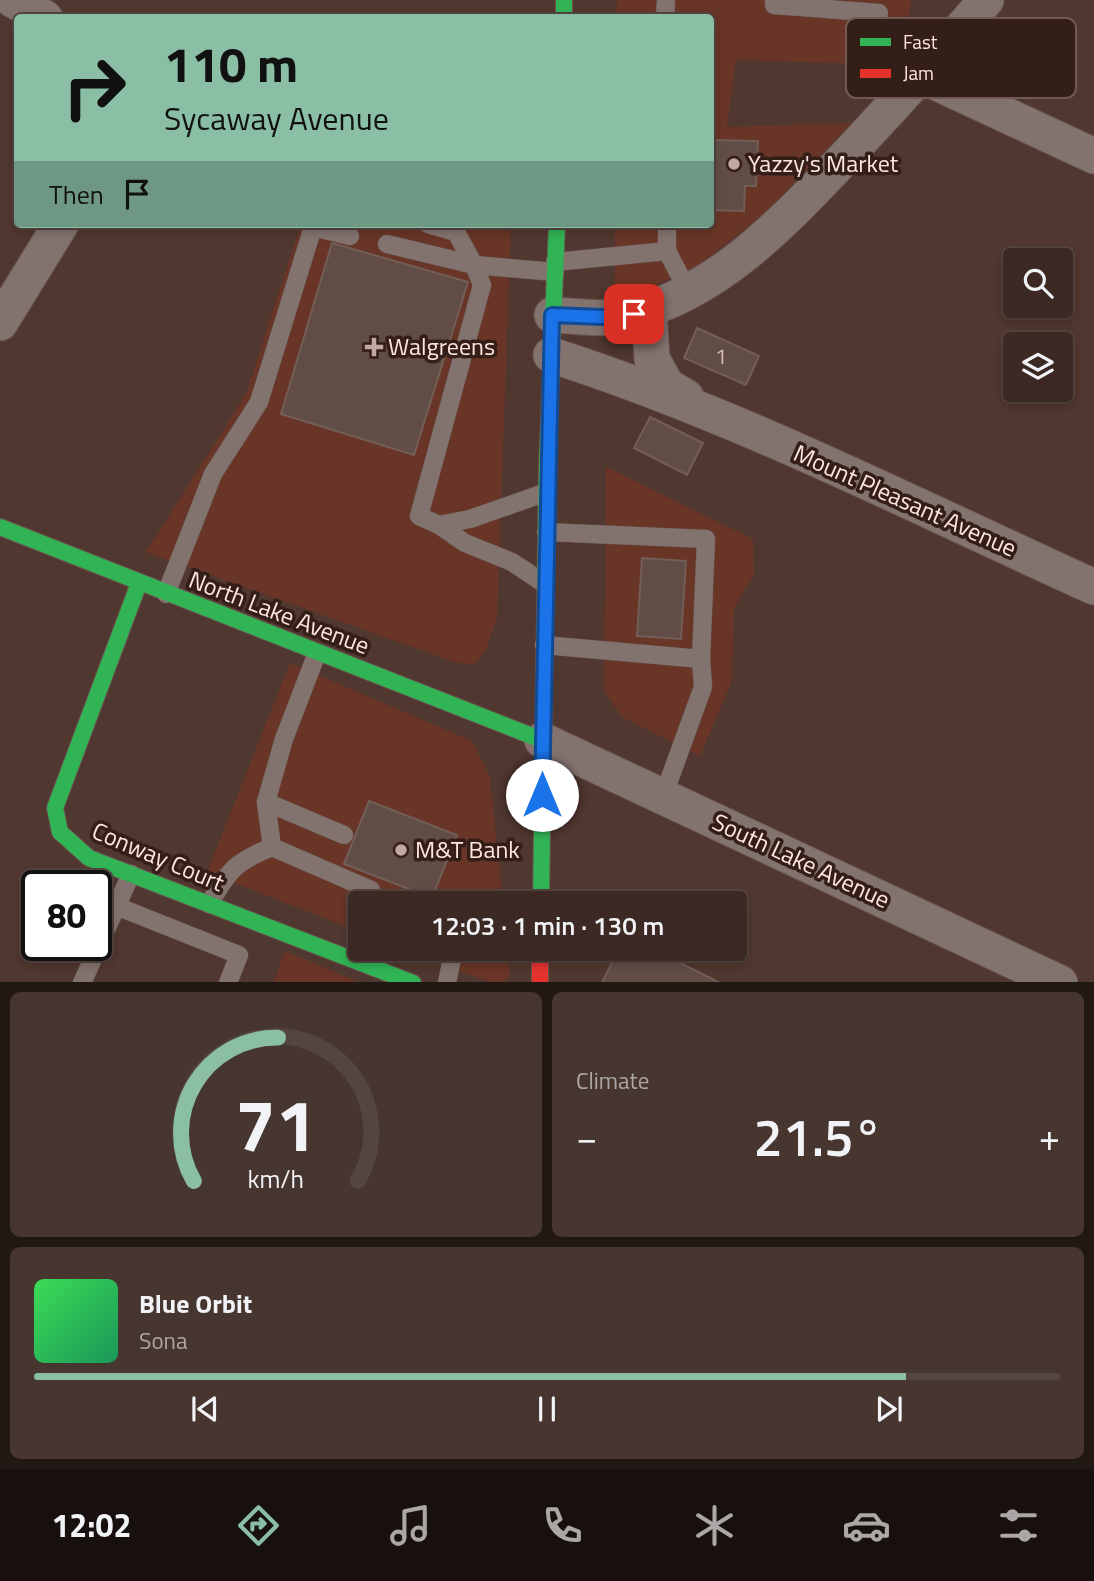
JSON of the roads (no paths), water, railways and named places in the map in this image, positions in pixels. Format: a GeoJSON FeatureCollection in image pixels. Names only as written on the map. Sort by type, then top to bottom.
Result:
{"type":"FeatureCollection","features":[{"type":"Feature","properties":{"kind":"main road"},"geometry":{"type":"LineString","coordinates":[[541,891],[546,532],[557,228]]}},
{"type":"Feature","properties":{"kind":"main road","name":"North Lake Avenue"},"geometry":{"type":"LineString","coordinates":[[0,527],[542,740]]}},
{"type":"Feature","properties":{"kind":"main road","name":"Conway Court"},"geometry":{"type":"LineString","coordinates":[[139,583],[55,808],[55,825],[65,839],[89,858],[413,982]]}},
{"type":"Feature","properties":{"kind":"main road"},"geometry":{"type":"LineString","coordinates":[[540,961],[540,982]]}},
{"type":"Feature","properties":{"kind":"street"},"geometry":{"type":"LineString","coordinates":[[13,0],[38,14]]}},
{"type":"Feature","properties":{"kind":"street"},"geometry":{"type":"LineString","coordinates":[[971,18],[986,0]]}},
{"type":"Feature","properties":{"kind":"street"},"geometry":{"type":"LineString","coordinates":[[552,315],[618,317],[649,308],[710,281],[782,224],[901,98]]}},
{"type":"Feature","properties":{"kind":"street"},"geometry":{"type":"LineString","coordinates":[[969,98],[1094,156]]}},
{"type":"Feature","properties":{"kind":"street"},"geometry":{"type":"LineString","coordinates":[[0,323],[59,228]]}},
{"type":"Feature","properties":{"kind":"street","name":"Mount Pleasant Avenue"},"geometry":{"type":"LineString","coordinates":[[649,308],[652,359],[667,386],[716,415]]}},
{"type":"Feature","properties":{"kind":"street","name":"Mount Pleasant Avenue"},"geometry":{"type":"LineString","coordinates":[[551,355],[716,415],[1094,587]]}},
{"type":"Feature","properties":{"kind":"street","name":"South Lake Avenue"},"geometry":{"type":"LineString","coordinates":[[542,740],[1060,982]]}},
{"type":"Feature","properties":{"kind":"lane"},"geometry":{"type":"LineString","coordinates":[[774,0],[774,5],[879,13]]}},
{"type":"Feature","properties":{"kind":"lane"},"geometry":{"type":"LineString","coordinates":[[166,594],[213,474],[260,402],[314,228]]}},
{"type":"Feature","properties":{"kind":"lane"},"geometry":{"type":"LineString","coordinates":[[325,228],[350,236]]}},
{"type":"Feature","properties":{"kind":"lane"},"geometry":{"type":"LineString","coordinates":[[442,228],[456,232],[482,285],[419,516],[439,525],[465,543],[512,562],[545,584]]}},
{"type":"Feature","properties":{"kind":"lane"},"geometry":{"type":"LineString","coordinates":[[667,228],[667,251],[688,291]]}},
{"type":"Feature","properties":{"kind":"lane"},"geometry":{"type":"LineString","coordinates":[[387,244],[474,265],[555,267],[667,251]]}},
{"type":"Feature","properties":{"kind":"lane"},"geometry":{"type":"LineString","coordinates":[[439,525],[470,519],[547,492]]}},
{"type":"Feature","properties":{"kind":"lane"},"geometry":{"type":"LineString","coordinates":[[546,532],[706,539],[701,659],[703,687],[663,797]]}},
{"type":"Feature","properties":{"kind":"lane"},"geometry":{"type":"LineString","coordinates":[[544,645],[701,659]]}},
{"type":"Feature","properties":{"kind":"lane"},"geometry":{"type":"LineString","coordinates":[[272,846],[266,802],[284,739],[317,653]]}},
{"type":"Feature","properties":{"kind":"lane"},"geometry":{"type":"LineString","coordinates":[[266,802],[344,835]]}},
{"type":"Feature","properties":{"kind":"lane"},"geometry":{"type":"LineString","coordinates":[[209,904],[225,876],[243,858],[272,846],[371,890]]}},
{"type":"Feature","properties":{"kind":"lane"},"geometry":{"type":"LineString","coordinates":[[82,982],[131,874]]}},
{"type":"Feature","properties":{"kind":"lane"},"geometry":{"type":"LineString","coordinates":[[116,906],[239,955],[228,982]]}},
{"type":"Feature","properties":{"kind":"lane"},"geometry":{"type":"LineString","coordinates":[[447,982],[451,961]]}},
{"type":"Feature","properties":{"kind":"place","name":"Yazzy's Market"},"geometry":{"type":"Point","coordinates":[734,164]}},
{"type":"Feature","properties":{"kind":"place","name":"Walgreens"},"geometry":{"type":"Point","coordinates":[374,347]}},
{"type":"Feature","properties":{"kind":"place","name":"M&T Bank"},"geometry":{"type":"Point","coordinates":[401,850]}}]}
